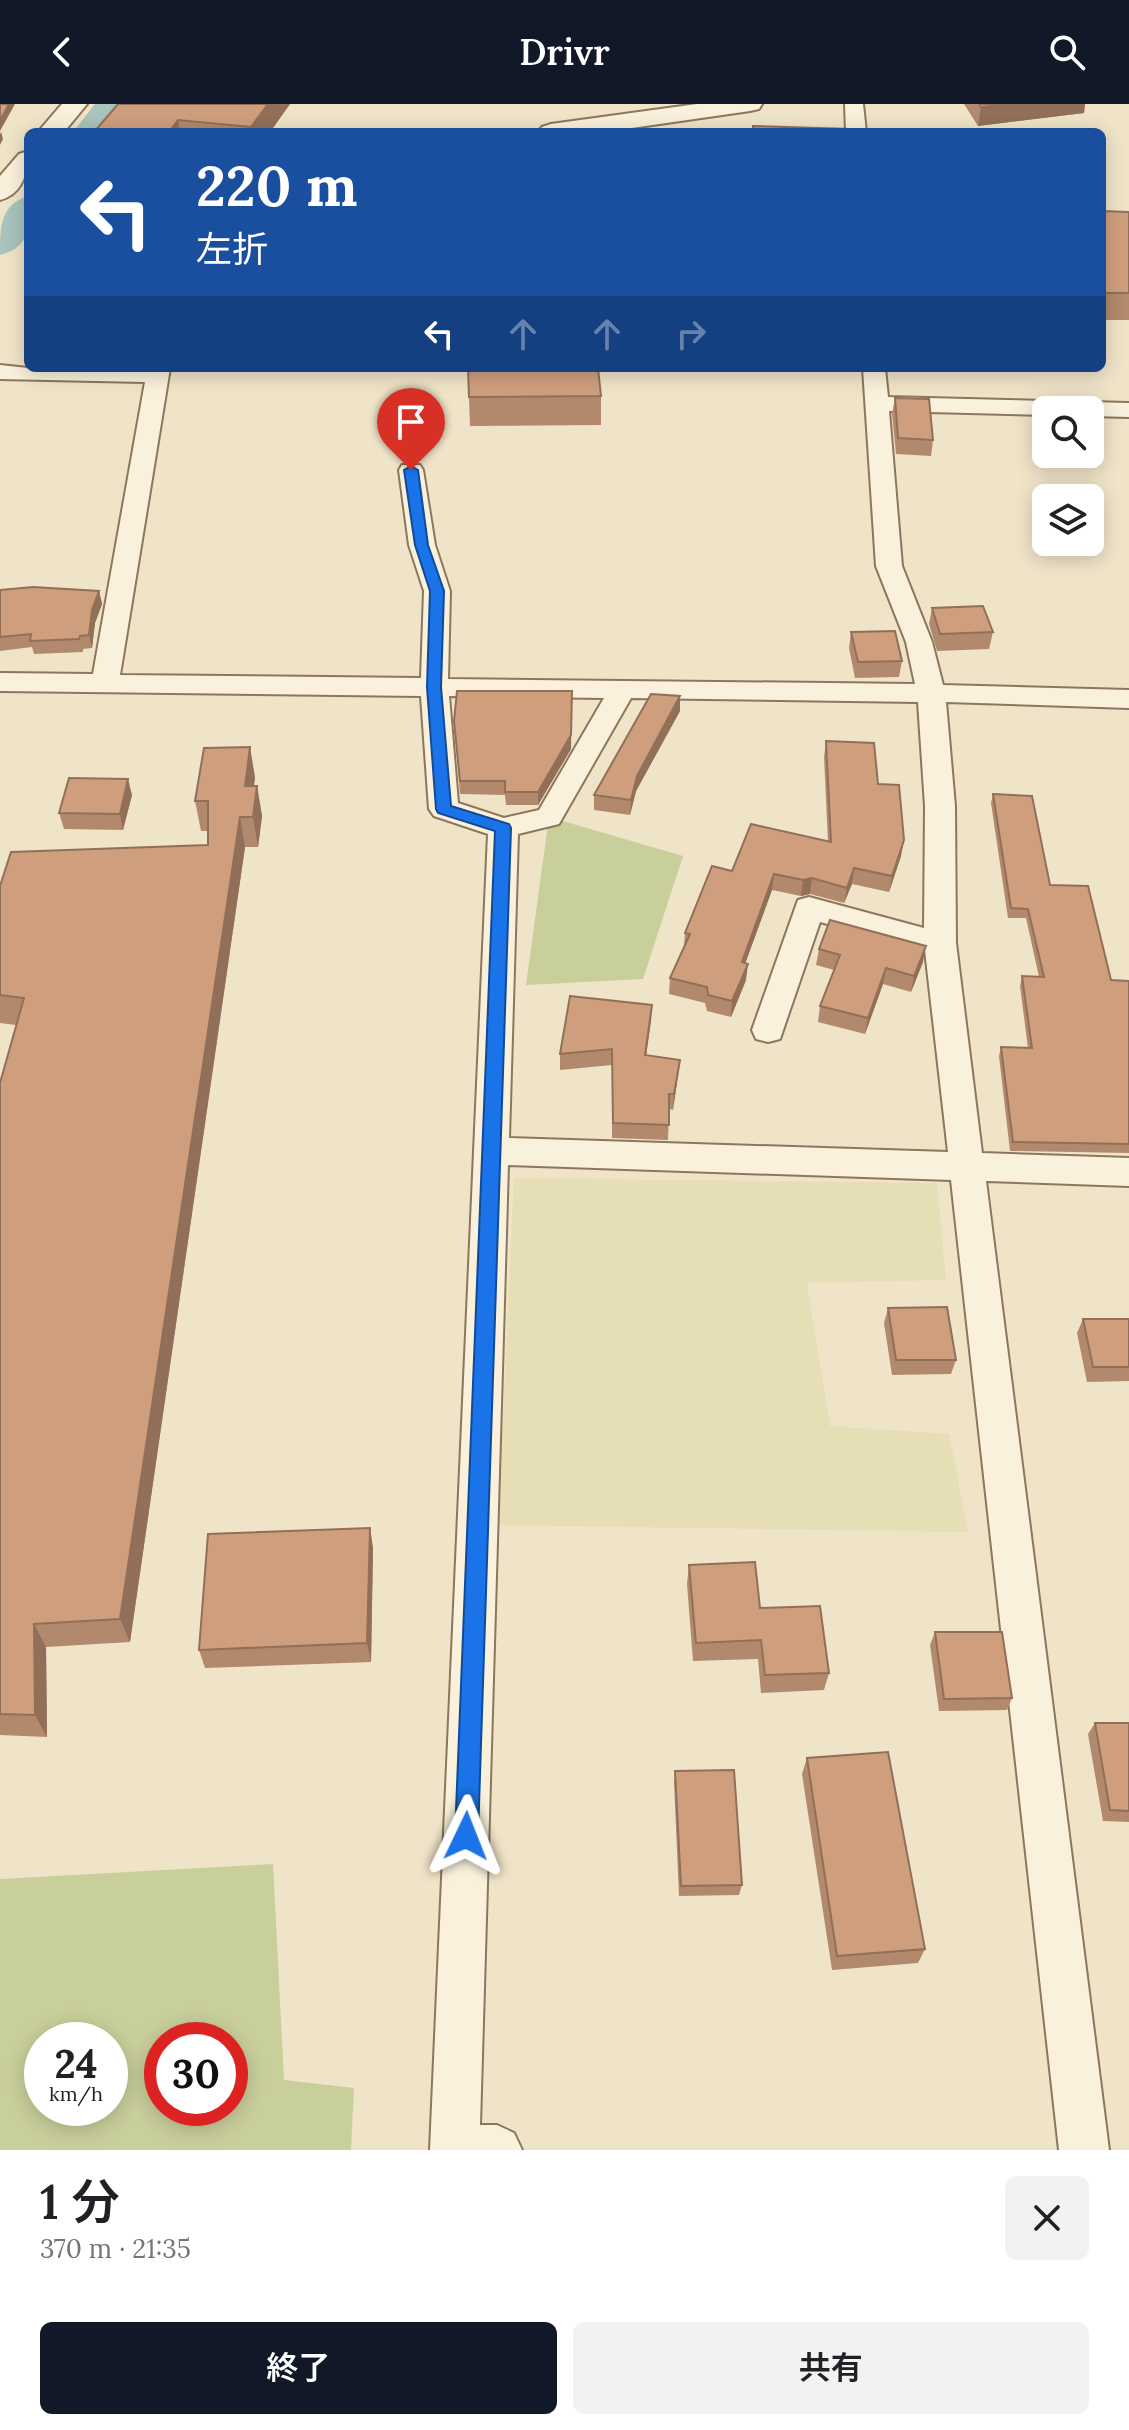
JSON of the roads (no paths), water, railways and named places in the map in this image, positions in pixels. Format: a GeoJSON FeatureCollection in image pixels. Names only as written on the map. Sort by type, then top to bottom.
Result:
{"type":"FeatureCollection","features":[{"type":"Feature","properties":{"kind":"street"},"geometry":{"type":"LineString","coordinates":[[54,128],[75,104]]}},
{"type":"Feature","properties":{"kind":"street"},"geometry":{"type":"LineString","coordinates":[[579,128],[750,104]]}},
{"type":"Feature","properties":{"kind":"street"},"geometry":{"type":"LineString","coordinates":[[854,104],[856,128]]}},
{"type":"Feature","properties":{"kind":"street"},"geometry":{"type":"LineString","coordinates":[[10,183],[24,164]]}},
{"type":"Feature","properties":{"kind":"street"},"geometry":{"type":"LineString","coordinates":[[0,372],[24,372]]}},
{"type":"Feature","properties":{"kind":"street"},"geometry":{"type":"LineString","coordinates":[[105,683],[159,372]]}},
{"type":"Feature","properties":{"kind":"street"},"geometry":{"type":"LineString","coordinates":[[874,372],[889,566],[919,642],[931,693],[940,806],[940,943],[1084,2150]]}},
{"type":"Feature","properties":{"kind":"street"},"geometry":{"type":"LineString","coordinates":[[876,404],[1129,410]]}},
{"type":"Feature","properties":{"kind":"street"},"geometry":{"type":"LineString","coordinates":[[411,470],[422,545],[437,591],[434,687],[444,809],[503,828],[549,817],[622,690]]}},
{"type":"Feature","properties":{"kind":"street"},"geometry":{"type":"LineString","coordinates":[[0,682],[931,693],[1129,699]]}},
{"type":"Feature","properties":{"kind":"street"},"geometry":{"type":"LineString","coordinates":[[469,2149],[492,1151],[503,828]]}},
{"type":"Feature","properties":{"kind":"street"},"geometry":{"type":"LineString","coordinates":[[768,1030],[809,908],[940,943]]}},
{"type":"Feature","properties":{"kind":"street"},"geometry":{"type":"LineString","coordinates":[[492,1151],[1129,1172]]}},
{"type":"Feature","properties":{"kind":"waterway"},"geometry":{"type":"LineString","coordinates":[[94,128],[114,104]]}},
{"type":"Feature","properties":{"kind":"waterway"},"geometry":{"type":"LineString","coordinates":[[0,243],[24,213]]}}]}
